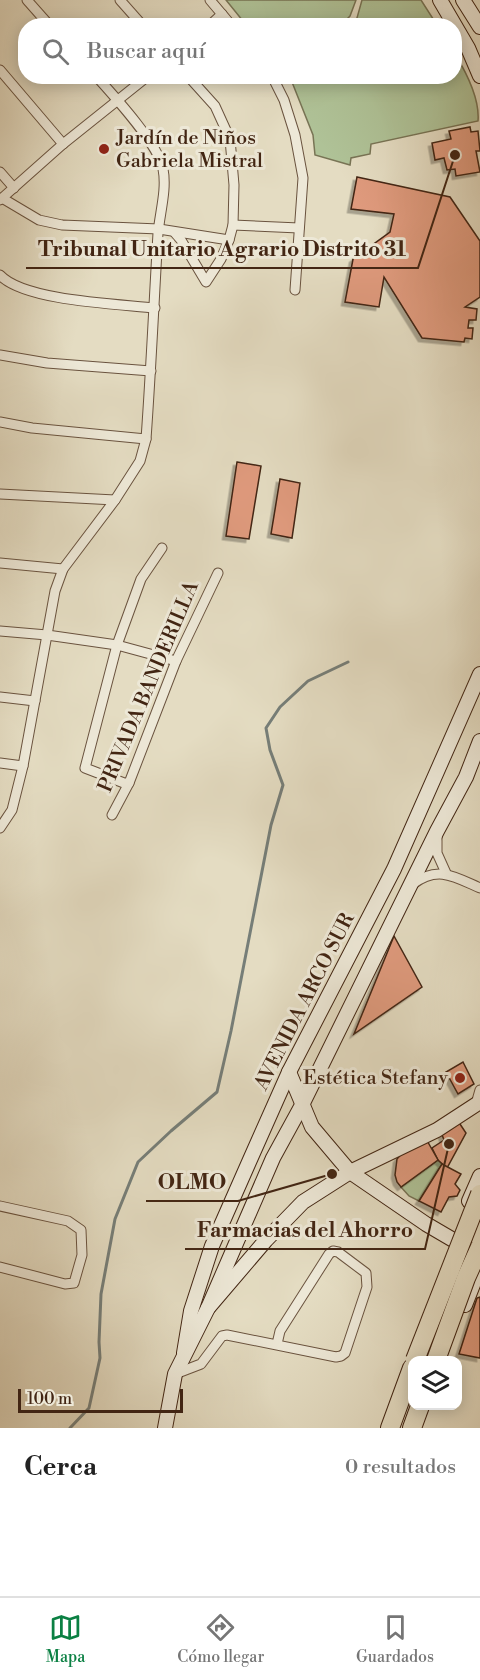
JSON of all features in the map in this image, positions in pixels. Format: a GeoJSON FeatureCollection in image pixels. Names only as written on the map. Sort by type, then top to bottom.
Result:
{"type":"FeatureCollection","features":[{"type":"Feature","properties":{"kind":"highway"},"geometry":{"type":"LineString","coordinates":[[417,1356],[480,1194]]}},
{"type":"Feature","properties":{"kind":"highway"},"geometry":{"type":"LineString","coordinates":[[437,1356],[466,1278],[480,1253]]}},
{"type":"Feature","properties":{"kind":"highway"},"geometry":{"type":"LineString","coordinates":[[390,1428],[408,1379]]}},
{"type":"Feature","properties":{"kind":"highway"},"geometry":{"type":"LineString","coordinates":[[412,1428],[419,1410]]}},
{"type":"Feature","properties":{"kind":"main road"},"geometry":{"type":"LineString","coordinates":[[440,0],[450,18]]}},
{"type":"Feature","properties":{"kind":"main road"},"geometry":{"type":"LineString","coordinates":[[463,0],[480,27]]}},
{"type":"Feature","properties":{"kind":"main road"},"geometry":{"type":"LineString","coordinates":[[462,38],[480,76]]}},
{"type":"Feature","properties":{"kind":"main road","name":"AVENIDA ARCO SUR"},"geometry":{"type":"LineString","coordinates":[[184,1353],[191,1311],[212,1246],[289,1072],[394,869],[480,674]]}},
{"type":"Feature","properties":{"kind":"main road"},"geometry":{"type":"LineString","coordinates":[[165,1428],[175,1374],[208,1308],[273,1158],[302,1105],[466,777],[480,741]]}},
{"type":"Feature","properties":{"kind":"main road"},"geometry":{"type":"LineString","coordinates":[[289,1072],[312,1127],[350,1172],[454,1241],[480,1253]]}},
{"type":"Feature","properties":{"kind":"main road"},"geometry":{"type":"LineString","coordinates":[[208,1308],[266,1240],[303,1202],[350,1172],[437,1130],[479,1098]]}},
{"type":"Feature","properties":{"kind":"main road"},"geometry":{"type":"LineString","coordinates":[[384,1428],[480,1176]]}},
{"type":"Feature","properties":{"kind":"main road"},"geometry":{"type":"LineString","coordinates":[[447,1356],[477,1285],[480,1253],[460,1226]]}},
{"type":"Feature","properties":{"kind":"main road"},"geometry":{"type":"LineString","coordinates":[[443,1270],[463,1269],[472,1276],[477,1285]]}},
{"type":"Feature","properties":{"kind":"main road"},"geometry":{"type":"LineString","coordinates":[[420,1428],[427,1410]]}},
{"type":"Feature","properties":{"kind":"street"},"geometry":{"type":"LineString","coordinates":[[27,0],[43,18]]}},
{"type":"Feature","properties":{"kind":"street"},"geometry":{"type":"LineString","coordinates":[[120,0],[136,18]]}},
{"type":"Feature","properties":{"kind":"street"},"geometry":{"type":"LineString","coordinates":[[210,0],[225,18]]}},
{"type":"Feature","properties":{"kind":"street"},"geometry":{"type":"LineString","coordinates":[[218,18],[222,14]]}},
{"type":"Feature","properties":{"kind":"street"},"geometry":{"type":"LineString","coordinates":[[0,70],[63,144]]}},
{"type":"Feature","properties":{"kind":"street"},"geometry":{"type":"LineString","coordinates":[[0,828],[12,810],[23,765],[55,591],[63,568],[115,500],[140,461],[146,439],[164,183],[163,168],[158,154],[103,84]]}},
{"type":"Feature","properties":{"kind":"street"},"geometry":{"type":"LineString","coordinates":[[138,84],[63,144],[1,199],[39,220],[62,225],[159,230],[229,240]]}},
{"type":"Feature","properties":{"kind":"street"},"geometry":{"type":"LineString","coordinates":[[175,233],[206,282],[221,259],[229,240],[233,225],[234,185],[230,140],[215,106],[195,84]]}},
{"type":"Feature","properties":{"kind":"street"},"geometry":{"type":"LineString","coordinates":[[276,84],[292,126],[303,178],[295,290]]}},
{"type":"Feature","properties":{"kind":"street"},"geometry":{"type":"LineString","coordinates":[[0,172],[14,188]]}},
{"type":"Feature","properties":{"kind":"street"},"geometry":{"type":"LineString","coordinates":[[233,225],[299,228]]}},
{"type":"Feature","properties":{"kind":"street"},"geometry":{"type":"LineString","coordinates":[[0,274],[5,280],[30,291],[155,308]]}},
{"type":"Feature","properties":{"kind":"street"},"geometry":{"type":"LineString","coordinates":[[0,355],[47,363],[151,371]]}},
{"type":"Feature","properties":{"kind":"street"},"geometry":{"type":"LineString","coordinates":[[0,422],[32,428],[146,439]]}},
{"type":"Feature","properties":{"kind":"street"},"geometry":{"type":"LineString","coordinates":[[0,494],[115,500]]}},
{"type":"Feature","properties":{"kind":"street"},"geometry":{"type":"LineString","coordinates":[[126,783],[85,768],[117,645],[141,579],[162,548]]}},
{"type":"Feature","properties":{"kind":"street"},"geometry":{"type":"LineString","coordinates":[[0,563],[63,568]]}},
{"type":"Feature","properties":{"kind":"street","name":"PRIVADA BANDERILLA"},"geometry":{"type":"LineString","coordinates":[[112,815],[176,661],[218,573]]}},
{"type":"Feature","properties":{"kind":"street"},"geometry":{"type":"LineString","coordinates":[[0,631],[117,645],[176,661]]}},
{"type":"Feature","properties":{"kind":"street"},"geometry":{"type":"LineString","coordinates":[[0,697],[35,701]]}},
{"type":"Feature","properties":{"kind":"street"},"geometry":{"type":"LineString","coordinates":[[0,763],[23,765]]}},
{"type":"Feature","properties":{"kind":"street"},"geometry":{"type":"LineString","coordinates":[[437,831],[437,853],[446,873]]}},
{"type":"Feature","properties":{"kind":"street"},"geometry":{"type":"LineString","coordinates":[[411,886],[423,876],[446,873],[480,888]]}},
{"type":"Feature","properties":{"kind":"street"},"geometry":{"type":"LineString","coordinates":[[0,1206],[68,1221],[81,1230],[82,1255],[74,1283],[64,1284],[0,1267]]}},
{"type":"Feature","properties":{"kind":"street"},"geometry":{"type":"LineString","coordinates":[[175,1374],[201,1364],[222,1336],[227,1335],[336,1357],[341,1356],[345,1353],[367,1287],[366,1273],[338,1252],[333,1251],[329,1254],[280,1331],[277,1344]]}},
{"type":"Feature","properties":{"kind":"green space"},"geometry":{"type":"Polygon","coordinates":[[[226,0],[356,0],[348,18],[241,18],[226,0]]]}},
{"type":"Feature","properties":{"kind":"green space"},"geometry":{"type":"Polygon","coordinates":[[[362,0],[421,0],[433,18],[357,18],[362,0]]]}},
{"type":"Feature","properties":{"kind":"green space"},"geometry":{"type":"Polygon","coordinates":[[[462,66],[475,94],[478,121],[371,144],[370,154],[351,158],[350,165],[315,155],[313,135],[293,84],[462,84],[462,66]]]}},
{"type":"Feature","properties":{"kind":"green space"},"geometry":{"type":"Polygon","coordinates":[[[438,1160],[442,1164],[419,1201],[409,1196],[401,1187],[438,1160]]]}},
{"type":"Feature","properties":{"kind":"building"},"geometry":{"type":"Polygon","coordinates":[[[470,127],[471,132],[478,131],[480,151],[476,151],[480,172],[456,176],[455,169],[447,170],[444,158],[435,160],[432,143],[451,139],[449,131],[470,127]]]}},
{"type":"Feature","properties":{"kind":"building"},"geometry":{"type":"Polygon","coordinates":[[[357,177],[450,197],[480,241],[480,297],[465,307],[477,309],[476,320],[469,320],[468,328],[473,328],[472,339],[465,338],[464,342],[422,338],[384,277],[379,307],[345,302],[353,259],[390,232],[394,214],[351,209],[357,177]]]}},
{"type":"Feature","properties":{"kind":"building"},"geometry":{"type":"Polygon","coordinates":[[[237,462],[261,466],[249,539],[226,536],[237,462]]]}},
{"type":"Feature","properties":{"kind":"building"},"geometry":{"type":"Polygon","coordinates":[[[280,479],[300,483],[292,538],[271,534],[280,479]]]}},
{"type":"Feature","properties":{"kind":"building"},"geometry":{"type":"Polygon","coordinates":[[[394,936],[422,987],[354,1034],[394,936]]]}},
{"type":"Feature","properties":{"kind":"building","name":"Estética Stefany"},"geometry":{"type":"Polygon","coordinates":[[[463,1062],[474,1084],[458,1094],[446,1072],[463,1062]]]}},
{"type":"Feature","properties":{"kind":"building"},"geometry":{"type":"Polygon","coordinates":[[[458,1121],[466,1133],[447,1168],[438,1160],[432,1148],[444,1140],[441,1132],[458,1121]]]}},
{"type":"Feature","properties":{"kind":"building"},"geometry":{"type":"Polygon","coordinates":[[[425,1137],[438,1160],[401,1187],[395,1175],[397,1159],[425,1137]]]}},
{"type":"Feature","properties":{"kind":"building"},"geometry":{"type":"Polygon","coordinates":[[[442,1164],[461,1174],[455,1184],[460,1190],[457,1196],[449,1197],[441,1212],[419,1201],[442,1164]]]}},
{"type":"Feature","properties":{"kind":"building"},"geometry":{"type":"Polygon","coordinates":[[[480,1297],[480,1358],[459,1354],[477,1298],[480,1297]]]}},
{"type":"Feature","properties":{"kind":"waterway"},"geometry":{"type":"LineString","coordinates":[[70,1428],[89,1408],[100,1358],[101,1294],[115,1219],[138,1162],[217,1092],[271,825],[283,785],[270,750],[266,728],[280,707],[308,681],[348,662]]}},
{"type":"Feature","properties":{"kind":"place","name":"Jardín de Niños Gabriela Mistral"},"geometry":{"type":"Point","coordinates":[104,149]}},
{"type":"Feature","properties":{"kind":"place","name":"Tribunal Unitario Agrario Distrito 31"},"geometry":{"type":"Point","coordinates":[455,155]}},
{"type":"Feature","properties":{"kind":"place","name":"Estética Stefany"},"geometry":{"type":"Point","coordinates":[460,1078]}},
{"type":"Feature","properties":{"kind":"place","name":"Farmacias del Ahorro"},"geometry":{"type":"Point","coordinates":[449,1144]}},
{"type":"Feature","properties":{"kind":"place","name":"OLMO"},"geometry":{"type":"Point","coordinates":[332,1174]}}]}
